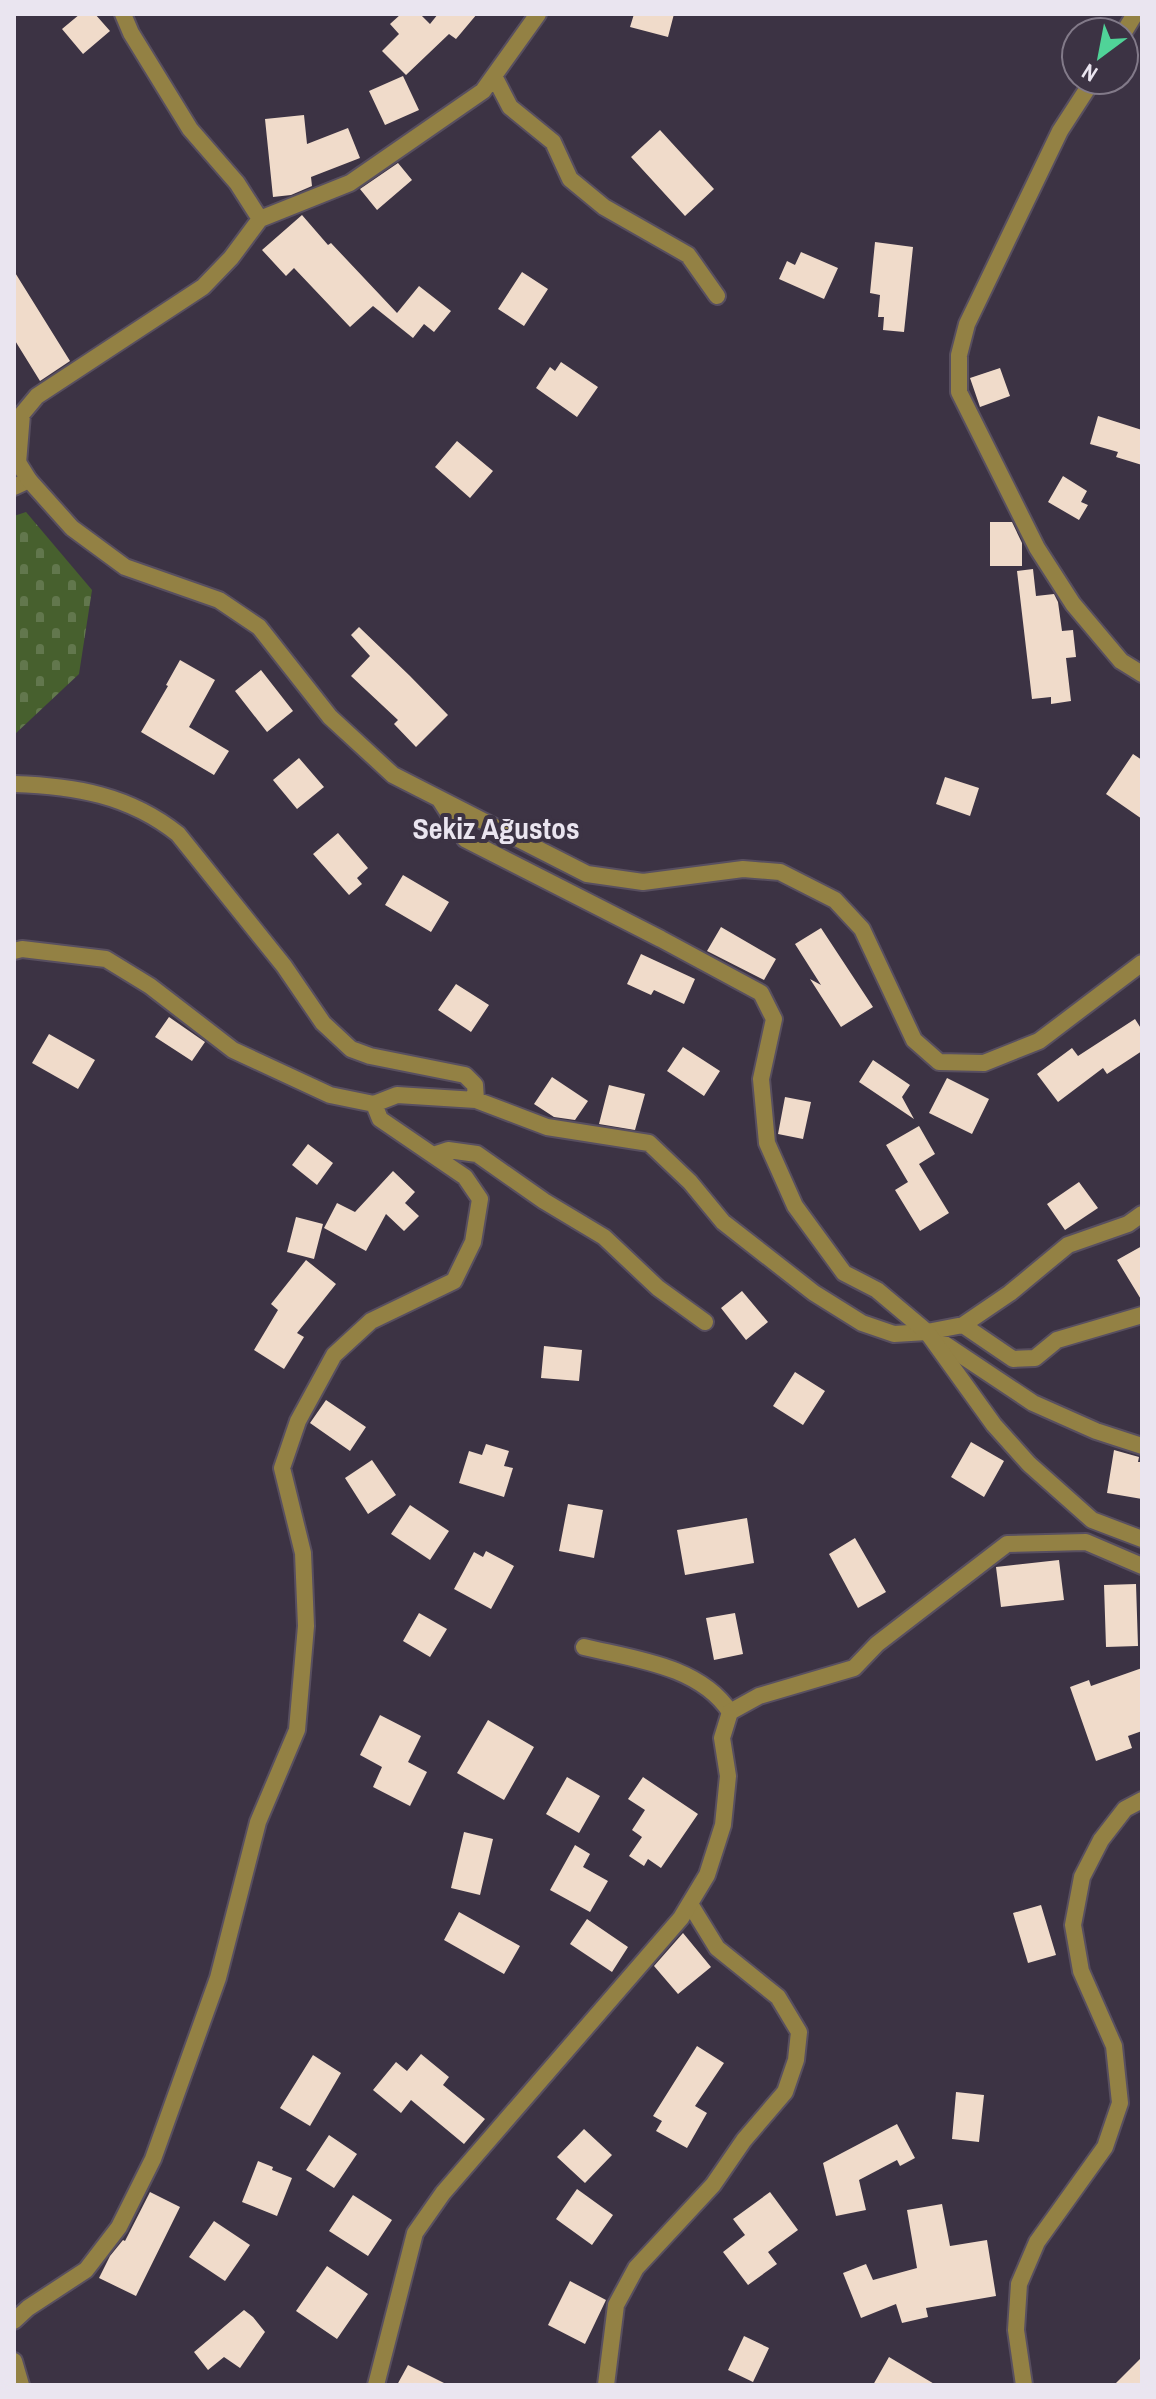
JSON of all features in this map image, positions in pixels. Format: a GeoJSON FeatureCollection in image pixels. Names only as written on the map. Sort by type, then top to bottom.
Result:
{"type":"FeatureCollection","features":[{"type":"Feature","properties":{"kind":"street"},"geometry":{"type":"LineString","coordinates":[[123,14],[131,33],[190,129],[237,183],[260,219]]}},
{"type":"Feature","properties":{"kind":"street"},"geometry":{"type":"LineString","coordinates":[[538,14],[483,91],[350,183],[260,219],[231,258],[203,287],[37,396],[22,414],[16,460],[22,484],[72,528],[125,567],[219,600],[259,627],[330,717],[393,775],[587,874],[643,882],[743,869],[780,872],[835,900],[862,929],[914,1040],[939,1062],[984,1063],[1039,1041],[1142,963]]}},
{"type":"Feature","properties":{"kind":"street"},"geometry":{"type":"LineString","coordinates":[[494,76],[510,107],[553,142],[570,179],[604,207],[688,255],[717,296]]}},
{"type":"Feature","properties":{"kind":"street"},"geometry":{"type":"LineString","coordinates":[[1083,96],[1060,131],[967,324],[959,355],[959,392],[1037,548],[1073,604],[1121,661],[1142,674]]}},
{"type":"Feature","properties":{"kind":"street"},"geometry":{"type":"LineString","coordinates":[[14,784],[50,785],[116,798],[164,822],[178,834],[284,966],[323,1023],[351,1049],[370,1056],[465,1075],[475,1085],[476,1100]]}},
{"type":"Feature","properties":{"kind":"street"},"geometry":{"type":"LineString","coordinates":[[438,798],[465,839],[761,993],[774,1019],[761,1079],[767,1143],[795,1206],[844,1273],[877,1290],[927,1332],[1033,1403],[1096,1431],[1142,1446]]}},
{"type":"Feature","properties":{"kind":"street"},"geometry":{"type":"LineString","coordinates":[[14,951],[22,949],[106,959],[150,986],[233,1050],[330,1095],[374,1104],[397,1095],[476,1100],[547,1127],[649,1143],[690,1182],[723,1222],[814,1293],[862,1323],[894,1334],[963,1325],[1010,1293],[1068,1245],[1128,1224],[1142,1214]]}},
{"type":"Feature","properties":{"kind":"street"},"geometry":{"type":"LineString","coordinates":[[14,2321],[28,2308],[86,2270],[119,2227],[158,2145],[218,1978],[258,1822],[297,1730],[306,1626],[303,1553],[282,1468],[298,1421],[334,1355],[371,1321],[454,1281],[473,1242],[480,1199],[465,1177],[380,1119],[374,1104]]}},
{"type":"Feature","properties":{"kind":"street"},"geometry":{"type":"LineString","coordinates":[[433,1155],[448,1150],[477,1154],[544,1201],[604,1237],[658,1288],[705,1322]]}},
{"type":"Feature","properties":{"kind":"street"},"geometry":{"type":"LineString","coordinates":[[963,1325],[1013,1359],[1035,1358],[1057,1340],[1142,1315]]}},
{"type":"Feature","properties":{"kind":"street"},"geometry":{"type":"LineString","coordinates":[[927,1332],[994,1425],[1029,1464],[1092,1520],[1142,1539]]}},
{"type":"Feature","properties":{"kind":"street"},"geometry":{"type":"LineString","coordinates":[[376,2385],[415,2233],[443,2193],[681,1918],[707,1875],[723,1825],[728,1776],[722,1738],[730,1712],[759,1696],[854,1668],[877,1644],[1007,1544],[1086,1542],[1142,1566]]}},
{"type":"Feature","properties":{"kind":"street"},"geometry":{"type":"LineString","coordinates":[[584,1647],[649,1662],[697,1680],[721,1698],[730,1712]]}},
{"type":"Feature","properties":{"kind":"street"},"geometry":{"type":"LineString","coordinates":[[1024,2385],[1016,2330],[1019,2284],[1037,2242],[1105,2147],[1120,2103],[1114,2046],[1081,1971],[1073,1925],[1082,1877],[1101,1840],[1125,1809],[1142,1800]]}},
{"type":"Feature","properties":{"kind":"street"},"geometry":{"type":"LineString","coordinates":[[606,2385],[616,2305],[636,2268],[713,2185],[744,2140],[785,2092],[796,2060],[799,2032],[778,1997],[717,1948],[690,1904]]}},
{"type":"Feature","properties":{"kind":"street"},"geometry":{"type":"LineString","coordinates":[[14,2361],[21,2385]]}},
{"type":"Feature","properties":{"kind":"green space"},"geometry":{"type":"Polygon","coordinates":[[[26,512],[92,590],[79,674],[14,735],[14,516],[26,512]]]}},
{"type":"Feature","properties":{"kind":"building"},"geometry":{"type":"Polygon","coordinates":[[[80,14],[95,14],[110,31],[83,54],[62,29],[80,14]]]}},
{"type":"Feature","properties":{"kind":"building"},"geometry":{"type":"Polygon","coordinates":[[[401,14],[420,14],[430,24],[438,14],[477,14],[456,39],[449,34],[406,75],[382,51],[399,34],[390,24],[401,14]]]}},
{"type":"Feature","properties":{"kind":"building"},"geometry":{"type":"Polygon","coordinates":[[[634,14],[674,14],[668,37],[630,27],[634,14]]]}},
{"type":"Feature","properties":{"kind":"building"},"geometry":{"type":"Polygon","coordinates":[[[403,76],[419,110],[385,125],[369,91],[403,76]]]}},
{"type":"Feature","properties":{"kind":"building"},"geometry":{"type":"Polygon","coordinates":[[[304,115],[307,144],[348,128],[360,158],[311,177],[312,186],[291,195],[273,197],[265,119],[304,115]]]}},
{"type":"Feature","properties":{"kind":"building"},"geometry":{"type":"Polygon","coordinates":[[[660,130],[714,189],[685,216],[631,157],[660,130]]]}},
{"type":"Feature","properties":{"kind":"building"},"geometry":{"type":"Polygon","coordinates":[[[398,163],[412,180],[377,210],[360,189],[398,163]]]}},
{"type":"Feature","properties":{"kind":"building"},"geometry":{"type":"Polygon","coordinates":[[[302,215],[397,313],[419,286],[451,311],[434,332],[424,324],[413,338],[373,306],[350,327],[294,268],[286,276],[262,250],[302,215]]]}},
{"type":"Feature","properties":{"kind":"building"},"geometry":{"type":"Polygon","coordinates":[[[875,242],[913,247],[904,332],[883,330],[884,317],[878,317],[880,295],[870,293],[875,242]]]}},
{"type":"Feature","properties":{"kind":"building"},"geometry":{"type":"Polygon","coordinates":[[[801,252],[838,268],[824,299],[779,279],[787,261],[795,265],[801,252]]]}},
{"type":"Feature","properties":{"kind":"building"},"geometry":{"type":"Polygon","coordinates":[[[14,271],[70,361],[40,381],[14,339],[14,271]]]}},
{"type":"Feature","properties":{"kind":"building"},"geometry":{"type":"Polygon","coordinates":[[[522,272],[548,289],[524,326],[498,309],[522,272]]]}},
{"type":"Feature","properties":{"kind":"building"},"geometry":{"type":"Polygon","coordinates":[[[561,362],[598,387],[577,417],[536,388],[550,367],[555,371],[561,362]]]}},
{"type":"Feature","properties":{"kind":"building"},"geometry":{"type":"Polygon","coordinates":[[[1000,368],[1010,396],[980,407],[970,378],[1000,368]]]}},
{"type":"Feature","properties":{"kind":"building"},"geometry":{"type":"Polygon","coordinates":[[[1098,416],[1142,430],[1142,465],[1116,457],[1118,452],[1090,444],[1098,416]]]}},
{"type":"Feature","properties":{"kind":"building"},"geometry":{"type":"Polygon","coordinates":[[[457,441],[493,471],[470,498],[435,467],[457,441]]]}},
{"type":"Feature","properties":{"kind":"building"},"geometry":{"type":"Polygon","coordinates":[[[1063,476],[1087,491],[1081,502],[1088,505],[1079,520],[1048,502],[1063,476]]]}},
{"type":"Feature","properties":{"kind":"building"},"geometry":{"type":"Polygon","coordinates":[[[990,522],[1012,522],[1022,543],[1022,566],[990,566],[990,522]]]}},
{"type":"Feature","properties":{"kind":"building"},"geometry":{"type":"Polygon","coordinates":[[[1033,569],[1036,596],[1054,594],[1062,631],[1073,630],[1076,657],[1066,658],[1071,701],[1051,704],[1051,697],[1032,699],[1017,571],[1033,569]]]}},
{"type":"Feature","properties":{"kind":"building"},"geometry":{"type":"Polygon","coordinates":[[[359,627],[448,715],[416,747],[394,724],[398,720],[351,676],[370,656],[351,635],[359,627]]]}},
{"type":"Feature","properties":{"kind":"building"},"geometry":{"type":"Polygon","coordinates":[[[180,660],[215,680],[189,727],[229,751],[214,775],[141,732],[180,660]]]}},
{"type":"Feature","properties":{"kind":"building"},"geometry":{"type":"Polygon","coordinates":[[[261,670],[293,711],[267,732],[235,691],[261,670]]]}},
{"type":"Feature","properties":{"kind":"building"},"geometry":{"type":"Polygon","coordinates":[[[1133,754],[1142,760],[1142,819],[1106,794],[1133,754]]]}},
{"type":"Feature","properties":{"kind":"building"},"geometry":{"type":"Polygon","coordinates":[[[299,758],[324,787],[297,809],[273,780],[299,758]]]}},
{"type":"Feature","properties":{"kind":"building"},"geometry":{"type":"Polygon","coordinates":[[[945,777],[979,788],[970,816],[936,804],[945,777]]]}},
{"type":"Feature","properties":{"kind":"building"},"geometry":{"type":"Polygon","coordinates":[[[338,833],[368,868],[357,878],[362,884],[349,895],[313,854],[338,833]]]}},
{"type":"Feature","properties":{"kind":"building"},"geometry":{"type":"Polygon","coordinates":[[[403,875],[449,902],[431,932],[385,905],[403,875]]]}},
{"type":"Feature","properties":{"kind":"building"},"geometry":{"type":"Polygon","coordinates":[[[721,927],[776,959],[764,980],[707,951],[721,927]]]}},
{"type":"Feature","properties":{"kind":"building"},"geometry":{"type":"Polygon","coordinates":[[[821,928],[873,1007],[841,1027],[810,979],[821,985],[795,944],[821,928]]]}},
{"type":"Feature","properties":{"kind":"building"},"geometry":{"type":"Polygon","coordinates":[[[641,954],[695,979],[684,1004],[654,990],[651,995],[627,984],[641,954]]]}},
{"type":"Feature","properties":{"kind":"building"},"geometry":{"type":"Polygon","coordinates":[[[456,984],[489,1005],[471,1032],[438,1010],[456,984]]]}},
{"type":"Feature","properties":{"kind":"building"},"geometry":{"type":"Polygon","coordinates":[[[169,1017],[205,1042],[192,1061],[155,1037],[169,1017]]]}},
{"type":"Feature","properties":{"kind":"building"},"geometry":{"type":"Polygon","coordinates":[[[1135,1019],[1142,1030],[1142,1051],[1107,1074],[1103,1068],[1058,1102],[1037,1074],[1072,1048],[1078,1056],[1135,1019]]]}},
{"type":"Feature","properties":{"kind":"building"},"geometry":{"type":"Polygon","coordinates":[[[49,1034],[95,1060],[78,1089],[32,1063],[49,1034]]]}},
{"type":"Feature","properties":{"kind":"building"},"geometry":{"type":"Polygon","coordinates":[[[683,1047],[720,1071],[704,1096],[667,1071],[683,1047]]]}},
{"type":"Feature","properties":{"kind":"building"},"geometry":{"type":"Polygon","coordinates":[[[873,1060],[910,1085],[902,1097],[914,1119],[859,1082],[873,1060]]]}},
{"type":"Feature","properties":{"kind":"building"},"geometry":{"type":"Polygon","coordinates":[[[552,1077],[588,1101],[575,1120],[554,1117],[534,1104],[552,1077]]]}},
{"type":"Feature","properties":{"kind":"building"},"geometry":{"type":"Polygon","coordinates":[[[947,1078],[989,1099],[972,1134],[929,1113],[947,1078]]]}},
{"type":"Feature","properties":{"kind":"building"},"geometry":{"type":"Polygon","coordinates":[[[609,1085],[645,1094],[635,1130],[599,1124],[609,1085]]]}},
{"type":"Feature","properties":{"kind":"building"},"geometry":{"type":"Polygon","coordinates":[[[785,1097],[811,1102],[803,1139],[778,1134],[785,1097]]]}},
{"type":"Feature","properties":{"kind":"building"},"geometry":{"type":"Polygon","coordinates":[[[919,1126],[935,1154],[919,1164],[949,1213],[920,1231],[895,1190],[908,1182],[886,1145],[919,1126]]]}},
{"type":"Feature","properties":{"kind":"building"},"geometry":{"type":"Polygon","coordinates":[[[308,1144],[333,1163],[317,1185],[292,1165],[308,1144]]]}},
{"type":"Feature","properties":{"kind":"building"},"geometry":{"type":"Polygon","coordinates":[[[393,1171],[415,1192],[405,1203],[419,1216],[404,1231],[386,1214],[366,1251],[324,1228],[337,1203],[355,1212],[393,1171]]]}},
{"type":"Feature","properties":{"kind":"building"},"geometry":{"type":"Polygon","coordinates":[[[1079,1182],[1098,1208],[1065,1230],[1047,1204],[1079,1182]]]}},
{"type":"Feature","properties":{"kind":"building"},"geometry":{"type":"Polygon","coordinates":[[[296,1217],[323,1224],[314,1259],[287,1252],[296,1217]]]}},
{"type":"Feature","properties":{"kind":"building"},"geometry":{"type":"Polygon","coordinates":[[[1142,1246],[1142,1301],[1117,1260],[1142,1246]]]}},
{"type":"Feature","properties":{"kind":"building"},"geometry":{"type":"Polygon","coordinates":[[[306,1260],[336,1284],[297,1333],[304,1337],[284,1369],[254,1350],[278,1310],[271,1304],[306,1260]]]}},
{"type":"Feature","properties":{"kind":"building"},"geometry":{"type":"Polygon","coordinates":[[[742,1291],[768,1322],[746,1340],[721,1308],[742,1291]]]}},
{"type":"Feature","properties":{"kind":"building"},"geometry":{"type":"Polygon","coordinates":[[[544,1346],[582,1350],[579,1381],[541,1378],[544,1346]]]}},
{"type":"Feature","properties":{"kind":"building"},"geometry":{"type":"Polygon","coordinates":[[[795,1372],[825,1391],[803,1425],[773,1406],[795,1372]]]}},
{"type":"Feature","properties":{"kind":"building"},"geometry":{"type":"Polygon","coordinates":[[[326,1400],[366,1427],[350,1451],[310,1423],[326,1400]]]}},
{"type":"Feature","properties":{"kind":"building"},"geometry":{"type":"Polygon","coordinates":[[[971,1442],[1004,1461],[984,1497],[951,1477],[971,1442]]]}},
{"type":"Feature","properties":{"kind":"building"},"geometry":{"type":"Polygon","coordinates":[[[486,1444],[509,1451],[504,1466],[513,1468],[504,1497],[459,1483],[469,1451],[482,1455],[486,1444]]]}},
{"type":"Feature","properties":{"kind":"building"},"geometry":{"type":"Polygon","coordinates":[[[1114,1450],[1139,1457],[1138,1462],[1142,1462],[1142,1499],[1107,1493],[1114,1450]]]}},
{"type":"Feature","properties":{"kind":"building"},"geometry":{"type":"Polygon","coordinates":[[[372,1460],[396,1495],[368,1514],[345,1478],[372,1460]]]}},
{"type":"Feature","properties":{"kind":"building"},"geometry":{"type":"Polygon","coordinates":[[[568,1504],[603,1510],[594,1558],[559,1551],[568,1504]]]}},
{"type":"Feature","properties":{"kind":"building"},"geometry":{"type":"Polygon","coordinates":[[[410,1505],[449,1531],[430,1560],[391,1534],[410,1505]]]}},
{"type":"Feature","properties":{"kind":"building"},"geometry":{"type":"Polygon","coordinates":[[[747,1518],[754,1563],[685,1575],[677,1530],[747,1518]]]}},
{"type":"Feature","properties":{"kind":"building"},"geometry":{"type":"Polygon","coordinates":[[[855,1538],[886,1592],[858,1608],[829,1554],[855,1538]]]}},
{"type":"Feature","properties":{"kind":"building"},"geometry":{"type":"Polygon","coordinates":[[[486,1551],[514,1566],[491,1609],[454,1589],[474,1552],[483,1557],[486,1551]]]}},
{"type":"Feature","properties":{"kind":"building"},"geometry":{"type":"Polygon","coordinates":[[[1059,1560],[1064,1600],[1001,1607],[996,1567],[1059,1560]]]}},
{"type":"Feature","properties":{"kind":"building"},"geometry":{"type":"Polygon","coordinates":[[[1136,1584],[1138,1646],[1106,1647],[1104,1585],[1136,1584]]]}},
{"type":"Feature","properties":{"kind":"building"},"geometry":{"type":"Polygon","coordinates":[[[419,1613],[447,1629],[430,1657],[403,1641],[419,1613]]]}},
{"type":"Feature","properties":{"kind":"building"},"geometry":{"type":"Polygon","coordinates":[[[735,1613],[743,1654],[714,1660],[706,1618],[735,1613]]]}},
{"type":"Feature","properties":{"kind":"building"},"geometry":{"type":"Polygon","coordinates":[[[1142,1668],[1142,1731],[1128,1736],[1132,1748],[1096,1761],[1070,1687],[1089,1680],[1091,1686],[1142,1668]]]}},
{"type":"Feature","properties":{"kind":"building"},"geometry":{"type":"Polygon","coordinates":[[[380,1715],[421,1736],[408,1762],[427,1772],[410,1806],[373,1787],[382,1767],[360,1755],[380,1715]]]}},
{"type":"Feature","properties":{"kind":"building"},"geometry":{"type":"Polygon","coordinates":[[[488,1720],[534,1747],[504,1800],[457,1773],[488,1720]]]}},
{"type":"Feature","properties":{"kind":"building"},"geometry":{"type":"Polygon","coordinates":[[[567,1777],[600,1796],[579,1833],[546,1814],[567,1777]]]}},
{"type":"Feature","properties":{"kind":"building"},"geometry":{"type":"Polygon","coordinates":[[[643,1777],[698,1814],[661,1868],[648,1859],[644,1866],[629,1856],[642,1837],[632,1830],[645,1810],[628,1799],[643,1777]]]}},
{"type":"Feature","properties":{"kind":"building"},"geometry":{"type":"Polygon","coordinates":[[[464,1832],[493,1839],[480,1895],[451,1888],[464,1832]]]}},
{"type":"Feature","properties":{"kind":"building"},"geometry":{"type":"Polygon","coordinates":[[[575,1845],[590,1854],[583,1867],[608,1881],[590,1912],[550,1890],[575,1845]]]}},
{"type":"Feature","properties":{"kind":"building"},"geometry":{"type":"Polygon","coordinates":[[[1041,1905],[1056,1955],[1028,1963],[1013,1913],[1041,1905]]]}},
{"type":"Feature","properties":{"kind":"building"},"geometry":{"type":"Polygon","coordinates":[[[459,1912],[520,1946],[504,1974],[444,1940],[459,1912]]]}},
{"type":"Feature","properties":{"kind":"building"},"geometry":{"type":"Polygon","coordinates":[[[587,1919],[628,1947],[612,1972],[570,1944],[587,1919]]]}},
{"type":"Feature","properties":{"kind":"building"},"geometry":{"type":"Polygon","coordinates":[[[683,1933],[711,1967],[678,1994],[654,1966],[683,1933]]]}},
{"type":"Feature","properties":{"kind":"building"},"geometry":{"type":"Polygon","coordinates":[[[697,2046],[724,2063],[695,2106],[707,2113],[687,2148],[656,2131],[662,2121],[653,2116],[697,2046]]]}},
{"type":"Feature","properties":{"kind":"building"},"geometry":{"type":"Polygon","coordinates":[[[421,2054],[449,2077],[443,2085],[485,2119],[464,2144],[411,2100],[401,2113],[373,2090],[396,2062],[407,2071],[421,2054]]]}},
{"type":"Feature","properties":{"kind":"building"},"geometry":{"type":"Polygon","coordinates":[[[313,2055],[341,2073],[310,2126],[280,2108],[313,2055]]]}},
{"type":"Feature","properties":{"kind":"building"},"geometry":{"type":"Polygon","coordinates":[[[956,2092],[984,2095],[979,2142],[952,2139],[956,2092]]]}},
{"type":"Feature","properties":{"kind":"building"},"geometry":{"type":"Polygon","coordinates":[[[897,2124],[915,2158],[900,2166],[897,2160],[859,2180],[866,2210],[836,2216],[823,2163],[897,2124]]]}},
{"type":"Feature","properties":{"kind":"building"},"geometry":{"type":"Polygon","coordinates":[[[584,2129],[612,2155],[585,2183],[557,2157],[584,2129]]]}},
{"type":"Feature","properties":{"kind":"building"},"geometry":{"type":"Polygon","coordinates":[[[329,2135],[357,2154],[334,2188],[306,2170],[329,2135]]]}},
{"type":"Feature","properties":{"kind":"building"},"geometry":{"type":"Polygon","coordinates":[[[258,2161],[292,2178],[277,2216],[242,2202],[258,2161]]]}},
{"type":"Feature","properties":{"kind":"building"},"geometry":{"type":"Polygon","coordinates":[[[577,2189],[613,2215],[592,2245],[556,2219],[577,2189]]]}},
{"type":"Feature","properties":{"kind":"building"},"geometry":{"type":"Polygon","coordinates":[[[150,2192],[180,2207],[136,2296],[99,2278],[110,2256],[125,2241],[150,2192]]]}},
{"type":"Feature","properties":{"kind":"building"},"geometry":{"type":"Polygon","coordinates":[[[770,2192],[798,2230],[768,2252],[777,2264],[748,2285],[723,2252],[745,2235],[733,2219],[770,2192]]]}},
{"type":"Feature","properties":{"kind":"building"},"geometry":{"type":"Polygon","coordinates":[[[353,2195],[392,2220],[368,2256],[329,2231],[353,2195]]]}},
{"type":"Feature","properties":{"kind":"building"},"geometry":{"type":"Polygon","coordinates":[[[942,2204],[950,2246],[987,2240],[996,2296],[926,2308],[928,2317],[902,2323],[896,2304],[861,2318],[843,2273],[866,2264],[873,2280],[917,2268],[907,2210],[942,2204]]]}},
{"type":"Feature","properties":{"kind":"building"},"geometry":{"type":"Polygon","coordinates":[[[214,2221],[250,2245],[225,2281],[189,2257],[214,2221]]]}},
{"type":"Feature","properties":{"kind":"building"},"geometry":{"type":"Polygon","coordinates":[[[327,2266],[368,2294],[337,2339],[296,2311],[327,2266]]]}},
{"type":"Feature","properties":{"kind":"building"},"geometry":{"type":"Polygon","coordinates":[[[570,2281],[606,2300],[585,2344],[548,2325],[570,2281]]]}},
{"type":"Feature","properties":{"kind":"building"},"geometry":{"type":"Polygon","coordinates":[[[244,2310],[265,2332],[240,2368],[224,2357],[208,2370],[194,2352],[244,2310]]]}},
{"type":"Feature","properties":{"kind":"building"},"geometry":{"type":"Polygon","coordinates":[[[744,2336],[769,2348],[753,2382],[728,2370],[744,2336]]]}},
{"type":"Feature","properties":{"kind":"building"},"geometry":{"type":"Polygon","coordinates":[[[889,2357],[936,2385],[873,2385],[889,2357]]]}},
{"type":"Feature","properties":{"kind":"building"},"geometry":{"type":"Polygon","coordinates":[[[1142,2357],[1142,2385],[1114,2385],[1142,2357]]]}},
{"type":"Feature","properties":{"kind":"building"},"geometry":{"type":"Polygon","coordinates":[[[408,2365],[448,2385],[397,2385],[408,2365]]]}},
{"type":"Feature","properties":{"kind":"district","name":"Sekiz Ağustos"},"geometry":{"type":"Point","coordinates":[496,829]}}]}
